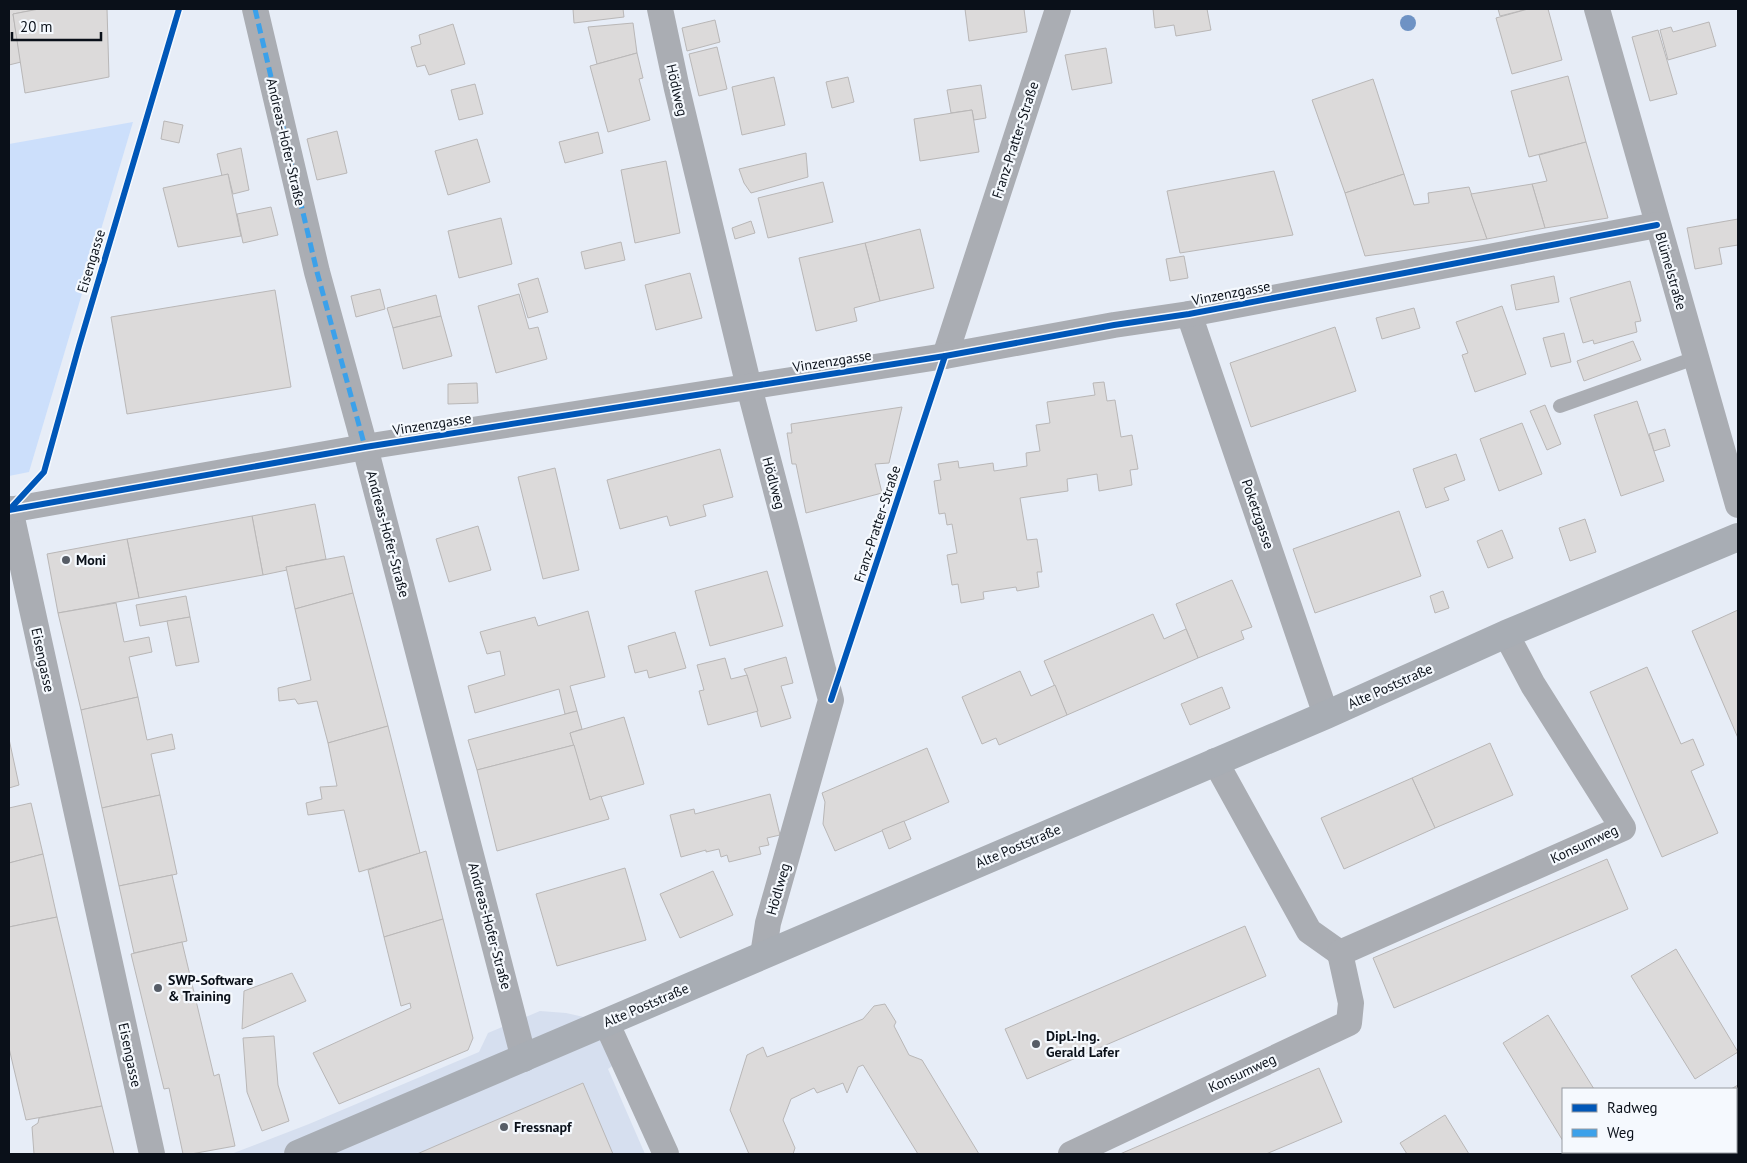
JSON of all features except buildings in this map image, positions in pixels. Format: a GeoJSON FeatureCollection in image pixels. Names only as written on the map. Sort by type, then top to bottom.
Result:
{"type":"FeatureCollection","features":[{"type":"Feature","properties":{"kind":"main road","name":"Alte Poststraße"},"geometry":{"type":"LineString","coordinates":[[298,1154],[1326,715],[1506,634],[1738,537]]}},
{"type":"Feature","properties":{"kind":"street","name":"Andreas-Hofer-Straße"},"geometry":{"type":"LineString","coordinates":[[255,9],[317,272],[366,446],[524,1059]]}},
{"type":"Feature","properties":{"kind":"street","name":"Hödlweg"},"geometry":{"type":"LineString","coordinates":[[660,9],[676,88],[749,387],[831,700],[768,923],[763,955]]}},
{"type":"Feature","properties":{"kind":"street","name":"Franz-Pratter-Straße"},"geometry":{"type":"LineString","coordinates":[[945,356],[1058,9]]}},
{"type":"Feature","properties":{"kind":"street","name":"Blümelstraße"},"geometry":{"type":"LineString","coordinates":[[1597,9],[1738,505]]}},
{"type":"Feature","properties":{"kind":"street","name":"Vinzenzgasse"},"geometry":{"type":"LineString","coordinates":[[10,510],[366,446],[945,356],[1114,324],[1189,314],[1657,225]]}},
{"type":"Feature","properties":{"kind":"street","name":"Poketzgasse"},"geometry":{"type":"LineString","coordinates":[[1189,314],[1326,715]]}},
{"type":"Feature","properties":{"kind":"street","name":"Eisengasse"},"geometry":{"type":"LineString","coordinates":[[10,510],[152,1154]]}},
{"type":"Feature","properties":{"kind":"street","name":"Konsumweg"},"geometry":{"type":"LineString","coordinates":[[1071,1154],[1348,1023],[1351,1003],[1340,954],[1623,828],[1533,686],[1506,634]]}},
{"type":"Feature","properties":{"kind":"street"},"geometry":{"type":"LineString","coordinates":[[1215,761],[1309,931],[1340,954]]}},
{"type":"Feature","properties":{"kind":"street"},"geometry":{"type":"LineString","coordinates":[[606,1022],[666,1154]]}},
{"type":"Feature","properties":{"kind":"lane"},"geometry":{"type":"LineString","coordinates":[[1560,406],[1695,358]]}},
{"type":"Feature","properties":{"kind":"shaded area"},"geometry":{"type":"Polygon","coordinates":[[[133,122],[29,472],[9,476],[9,144],[133,122]]]}},
{"type":"Feature","properties":{"kind":"shaded area"},"geometry":{"type":"Polygon","coordinates":[[[540,1011],[566,1013],[606,1022],[623,1058],[608,1069],[645,1154],[231,1154],[309,1124],[479,1052],[488,1033],[540,1011]]]}},
{"type":"Feature","properties":{"kind":"marked path"},"geometry":{"type":"LineString","coordinates":[[255,9],[317,272],[365,447]]}},
{"type":"Feature","properties":{"kind":"cycle path"},"geometry":{"type":"LineString","coordinates":[[10,509],[44,472],[79,346],[179,9]]}},
{"type":"Feature","properties":{"kind":"cycle path"},"geometry":{"type":"LineString","coordinates":[[9,510],[365,447],[945,356],[1114,325],[1189,314],[1657,225]]}},
{"type":"Feature","properties":{"kind":"cycle path"},"geometry":{"type":"LineString","coordinates":[[831,700],[945,356]]}},
{"type":"Feature","properties":{"kind":"place","name":"Moni"},"geometry":{"type":"Point","coordinates":[66,560]}},
{"type":"Feature","properties":{"kind":"place","name":"SWP-Software & Training"},"geometry":{"type":"Point","coordinates":[158,988]}},
{"type":"Feature","properties":{"kind":"place","name":"Dipl.-Ing. Gerald Lafer"},"geometry":{"type":"Point","coordinates":[1036,1044]}},
{"type":"Feature","properties":{"kind":"place","name":"Fressnapf"},"geometry":{"type":"Point","coordinates":[504,1127]}}]}
